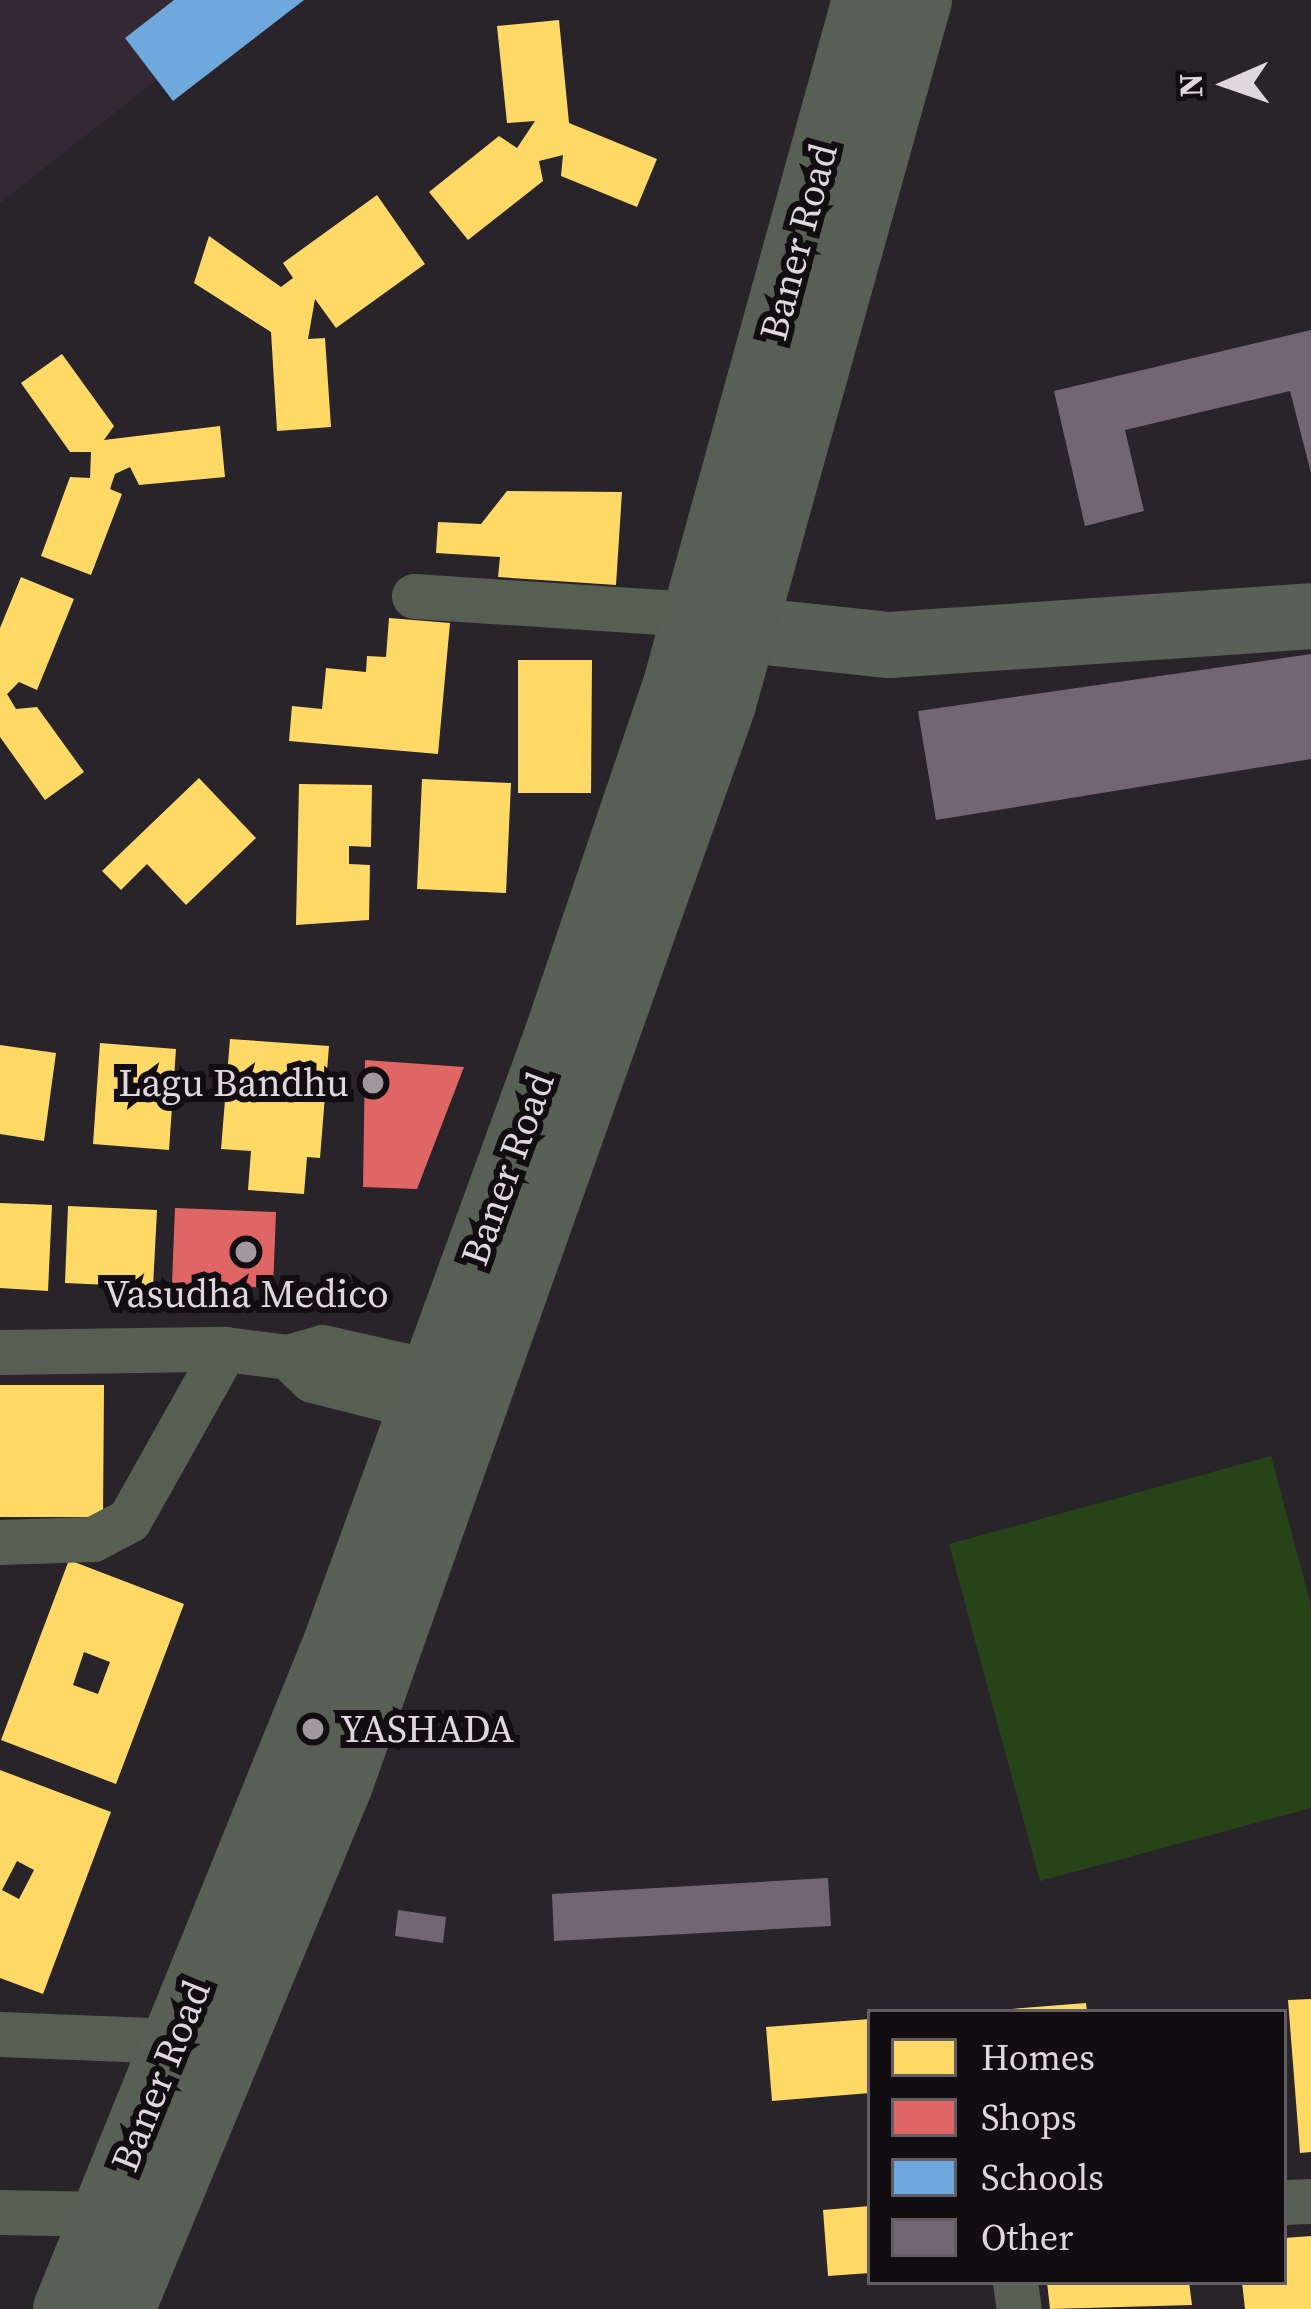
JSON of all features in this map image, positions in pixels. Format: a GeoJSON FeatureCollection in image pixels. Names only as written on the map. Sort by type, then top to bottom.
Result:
{"type":"FeatureCollection","features":[{"type":"Feature","properties":{"kind":"main road","name":"Baner Road"},"geometry":{"type":"LineString","coordinates":[[66,2309],[429,1390],[558,1033],[722,622],[866,0]]}},
{"type":"Feature","properties":{"kind":"main road","name":"Baner Road"},"geometry":{"type":"LineString","coordinates":[[122,2309],[340,1784],[722,622],[919,0]]}},
{"type":"Feature","properties":{"kind":"street"},"geometry":{"type":"LineString","coordinates":[[414,596],[722,622],[890,644],[1311,616]]}},
{"type":"Feature","properties":{"kind":"street"},"geometry":{"type":"LineString","coordinates":[[0,1542],[93,1539],[129,1520],[225,1348]]}},
{"type":"Feature","properties":{"kind":"street"},"geometry":{"type":"LineString","coordinates":[[0,1352],[225,1348],[288,1357],[312,1380],[429,1390]]}},
{"type":"Feature","properties":{"kind":"street"},"geometry":{"type":"LineString","coordinates":[[0,2034],[175,2041]]}},
{"type":"Feature","properties":{"kind":"street"},"geometry":{"type":"LineString","coordinates":[[0,2212],[105,2214]]}},
{"type":"Feature","properties":{"kind":"shaded area"},"geometry":{"type":"Polygon","coordinates":[[[0,0],[258,0],[0,203],[0,0]]]}},
{"type":"Feature","properties":{"kind":"green space"},"geometry":{"type":"Polygon","coordinates":[[[1271,1456],[1311,1605],[1311,1808],[1040,1881],[949,1544],[1271,1456]]]}},
{"type":"Feature","properties":{"kind":"building: Homes"},"geometry":{"type":"Polygon","coordinates":[[[559,20],[569,123],[657,159],[637,207],[561,176],[563,155],[539,161],[543,181],[468,240],[429,192],[499,136],[517,148],[535,121],[507,123],[497,26],[559,20]]]}},
{"type":"Feature","properties":{"kind":"building: Homes"},"geometry":{"type":"Polygon","coordinates":[[[377,195],[425,264],[336,328],[315,299],[308,339],[325,338],[331,427],[277,431],[271,332],[194,283],[209,236],[281,287],[293,278],[283,263],[377,195]]]}},
{"type":"Feature","properties":{"kind":"building: Homes"},"geometry":{"type":"Polygon","coordinates":[[[62,354],[114,426],[104,440],[220,426],[225,477],[139,485],[130,467],[115,474],[110,489],[122,494],[91,575],[41,556],[70,477],[90,478],[91,452],[70,452],[21,383],[62,354]]]}},
{"type":"Feature","properties":{"kind":"building: Homes"},"geometry":{"type":"Polygon","coordinates":[[[507,491],[622,492],[616,585],[498,577],[500,557],[436,553],[438,522],[481,524],[507,491]]]}},
{"type":"Feature","properties":{"kind":"building: Homes"},"geometry":{"type":"Polygon","coordinates":[[[21,577],[74,599],[37,690],[19,682],[7,694],[16,709],[37,707],[84,772],[45,800],[0,737],[0,628],[21,577]]]}},
{"type":"Feature","properties":{"kind":"building: Homes"},"geometry":{"type":"Polygon","coordinates":[[[389,618],[450,623],[438,754],[289,741],[292,706],[322,709],[326,668],[366,672],[367,656],[386,657],[389,618]]]}},
{"type":"Feature","properties":{"kind":"building: Homes"},"geometry":{"type":"Polygon","coordinates":[[[518,660],[592,660],[591,793],[518,793],[518,660]]]}},
{"type":"Feature","properties":{"kind":"building: Homes"},"geometry":{"type":"Polygon","coordinates":[[[199,778],[256,838],[186,905],[147,864],[121,890],[102,871],[199,778]]]}},
{"type":"Feature","properties":{"kind":"building: Homes"},"geometry":{"type":"Polygon","coordinates":[[[422,779],[511,783],[506,893],[417,889],[422,779]]]}},
{"type":"Feature","properties":{"kind":"building: Homes"},"geometry":{"type":"Polygon","coordinates":[[[299,784],[372,785],[371,847],[349,846],[349,864],[370,865],[369,920],[296,925],[299,784]]]}},
{"type":"Feature","properties":{"kind":"building: Homes"},"geometry":{"type":"Polygon","coordinates":[[[230,1039],[329,1046],[320,1158],[307,1157],[304,1194],[248,1190],[251,1151],[221,1149],[230,1039]]]}},
{"type":"Feature","properties":{"kind":"building: Homes"},"geometry":{"type":"Polygon","coordinates":[[[100,1043],[176,1049],[169,1150],[93,1144],[100,1043]]]}},
{"type":"Feature","properties":{"kind":"building: Homes"},"geometry":{"type":"Polygon","coordinates":[[[0,1045],[56,1053],[44,1141],[0,1134],[0,1045]]]}},
{"type":"Feature","properties":{"kind":"building: Homes"},"geometry":{"type":"Polygon","coordinates":[[[0,1203],[52,1205],[48,1291],[0,1288],[0,1203]]]}},
{"type":"Feature","properties":{"kind":"building: Homes"},"geometry":{"type":"Polygon","coordinates":[[[68,1206],[157,1210],[153,1287],[65,1283],[68,1206]]]}},
{"type":"Feature","properties":{"kind":"building: Homes"},"geometry":{"type":"Polygon","coordinates":[[[0,1385],[104,1385],[103,1517],[0,1517],[0,1385]]]}},
{"type":"Feature","properties":{"kind":"building: Homes"},"geometry":{"type":"Polygon","coordinates":[[[69,1560],[184,1604],[116,1784],[1,1740],[69,1560]],[[84,1652],[73,1685],[98,1694],[110,1662],[84,1652]]]}},
{"type":"Feature","properties":{"kind":"building: Homes"},"geometry":{"type":"Polygon","coordinates":[[[0,1770],[111,1812],[43,1994],[0,1978],[0,1770]],[[17,1861],[2,1890],[19,1899],[34,1870],[17,1861]]]}},
{"type":"Feature","properties":{"kind":"building: Homes"},"geometry":{"type":"Polygon","coordinates":[[[1311,1999],[1311,2152],[1300,2153],[1288,2000],[1311,1999]]]}},
{"type":"Feature","properties":{"kind":"building: Homes"},"geometry":{"type":"Polygon","coordinates":[[[1086,2003],[1087,2009],[1011,2009],[1086,2003]]]}},
{"type":"Feature","properties":{"kind":"building: Homes"},"geometry":{"type":"Polygon","coordinates":[[[867,2019],[867,2093],[772,2101],[766,2027],[867,2019]]]}},
{"type":"Feature","properties":{"kind":"building: Homes"},"geometry":{"type":"Polygon","coordinates":[[[867,2206],[867,2273],[828,2276],[823,2210],[867,2206]]]}},
{"type":"Feature","properties":{"kind":"building: Homes"},"geometry":{"type":"Polygon","coordinates":[[[1311,2236],[1311,2309],[1245,2309],[1242,2285],[1287,2285],[1287,2238],[1311,2236]]]}},
{"type":"Feature","properties":{"kind":"building: Homes"},"geometry":{"type":"Polygon","coordinates":[[[1047,2285],[1189,2285],[1192,2305],[1050,2309],[1047,2285]]]}},
{"type":"Feature","properties":{"kind":"building: Shops"},"geometry":{"type":"Polygon","coordinates":[[[365,1060],[464,1067],[417,1189],[363,1187],[365,1060]]]}},
{"type":"Feature","properties":{"kind":"building: Shops"},"geometry":{"type":"Polygon","coordinates":[[[175,1208],[276,1212],[273,1288],[172,1284],[175,1208]]]}},
{"type":"Feature","properties":{"kind":"building: Schools"},"geometry":{"type":"Polygon","coordinates":[[[174,0],[304,0],[173,101],[125,38],[174,0]]]}},
{"type":"Feature","properties":{"kind":"building: Other"},"geometry":{"type":"Polygon","coordinates":[[[1311,330],[1311,473],[1290,391],[1125,430],[1144,511],[1085,526],[1054,391],[1311,330]]]}},
{"type":"Feature","properties":{"kind":"building: Other"},"geometry":{"type":"Polygon","coordinates":[[[1311,654],[1311,759],[936,820],[918,711],[1311,654]]]}},
{"type":"Feature","properties":{"kind":"building: Other"},"geometry":{"type":"Polygon","coordinates":[[[828,1878],[831,1926],[554,1941],[552,1894],[828,1878]]]}},
{"type":"Feature","properties":{"kind":"building: Other"},"geometry":{"type":"Polygon","coordinates":[[[398,1910],[446,1917],[443,1943],[395,1936],[398,1910]]]}},
{"type":"Feature","properties":{"kind":"place","name":"Lagu Bandhu"},"geometry":{"type":"Point","coordinates":[373,1083]}},
{"type":"Feature","properties":{"kind":"place","name":"Vasudha Medico"},"geometry":{"type":"Point","coordinates":[246,1252]}},
{"type":"Feature","properties":{"kind":"place","name":"YASHADA"},"geometry":{"type":"Point","coordinates":[313,1729]}}]}
